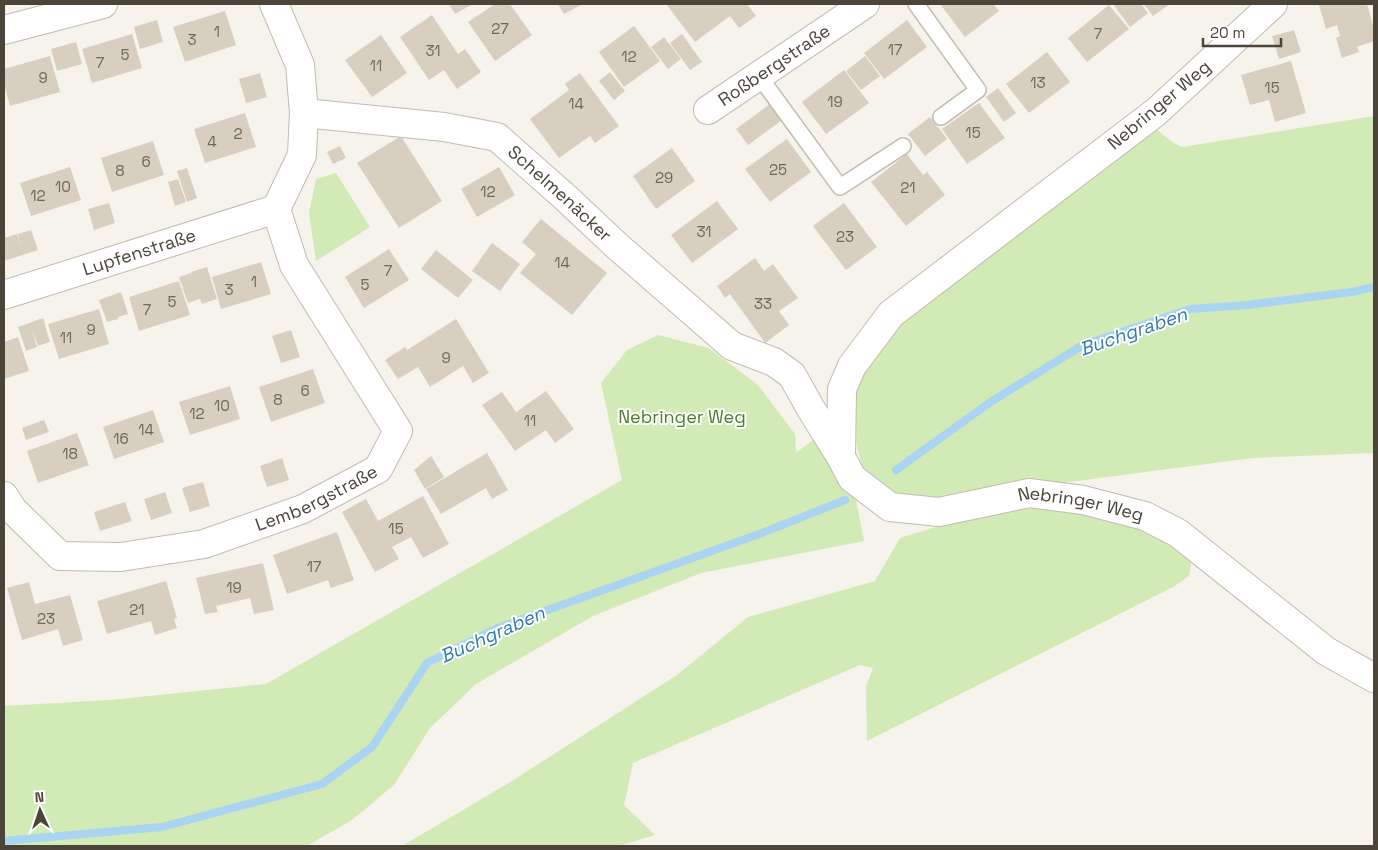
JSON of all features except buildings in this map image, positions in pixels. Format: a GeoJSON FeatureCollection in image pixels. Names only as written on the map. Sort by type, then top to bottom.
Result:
{"type":"FeatureCollection","features":[{"type":"Feature","properties":{"kind":"street"},"geometry":{"type":"LineString","coordinates":[[4,30],[103,4]]}},
{"type":"Feature","properties":{"kind":"street"},"geometry":{"type":"LineString","coordinates":[[274,4],[300,65],[304,113],[302,155],[276,209]]}},
{"type":"Feature","properties":{"kind":"street","name":"Roßbergstraße"},"geometry":{"type":"LineString","coordinates":[[708,110],[865,4]]}},
{"type":"Feature","properties":{"kind":"street","name":"Nebringer Weg"},"geometry":{"type":"LineString","coordinates":[[1273,4],[1156,112],[891,314],[852,366],[842,389],[841,457],[852,478],[890,507],[939,512],[1029,493],[1083,500],[1145,516],[1178,533],[1326,651],[1374,678]]}},
{"type":"Feature","properties":{"kind":"street","name":"Schelmenäcker"},"geometry":{"type":"LineString","coordinates":[[304,113],[444,127],[497,137],[617,246],[732,346],[774,362],[792,375],[841,457]]}},
{"type":"Feature","properties":{"kind":"street","name":"Lupfenstraße"},"geometry":{"type":"LineString","coordinates":[[4,296],[276,209]]}},
{"type":"Feature","properties":{"kind":"street","name":"Lembergstraße"},"geometry":{"type":"LineString","coordinates":[[4,496],[13,510],[60,556],[121,557],[204,544],[303,509],[378,469],[398,431],[294,264],[276,209]]}},
{"type":"Feature","properties":{"kind":"lane"},"geometry":{"type":"LineString","coordinates":[[916,4],[978,90],[941,117]]}},
{"type":"Feature","properties":{"kind":"lane"},"geometry":{"type":"LineString","coordinates":[[760,76],[840,187],[903,146]]}},
{"type":"Feature","properties":{"kind":"green space"},"geometry":{"type":"Polygon","coordinates":[[[1374,116],[1374,453],[1253,458],[931,502],[896,493],[878,485],[863,469],[857,447],[853,400],[860,370],[887,334],[1154,127],[1172,142],[1182,147],[1374,116]]]}},
{"type":"Feature","properties":{"kind":"green space"},"geometry":{"type":"Polygon","coordinates":[[[336,173],[370,227],[316,261],[309,213],[316,179],[336,173]]]}},
{"type":"Feature","properties":{"kind":"green space"},"geometry":{"type":"Polygon","coordinates":[[[658,335],[709,348],[758,385],[795,434],[796,453],[814,439],[856,500],[864,541],[701,573],[593,616],[476,684],[430,728],[394,785],[352,820],[307,846],[4,846],[4,706],[110,700],[266,684],[622,480],[601,383],[627,350],[658,335]]]}},
{"type":"Feature","properties":{"kind":"green space"},"geometry":{"type":"Polygon","coordinates":[[[1057,507],[1151,531],[1192,558],[1189,576],[1175,586],[867,741],[866,686],[873,668],[860,665],[633,763],[624,805],[655,835],[619,846],[402,846],[512,781],[677,675],[748,617],[875,581],[900,538],[942,525],[1016,509],[1057,507]]]}},
{"type":"Feature","properties":{"kind":"waterway","name":"Buchgraben"},"geometry":{"type":"LineString","coordinates":[[896,470],[992,401],[1083,345],[1190,309],[1247,305],[1352,292],[1374,287]]}},
{"type":"Feature","properties":{"kind":"waterway","name":"Buchgraben"},"geometry":{"type":"LineString","coordinates":[[4,841],[162,827],[322,784],[372,747],[427,663],[495,629],[762,533],[845,500]]}}]}
